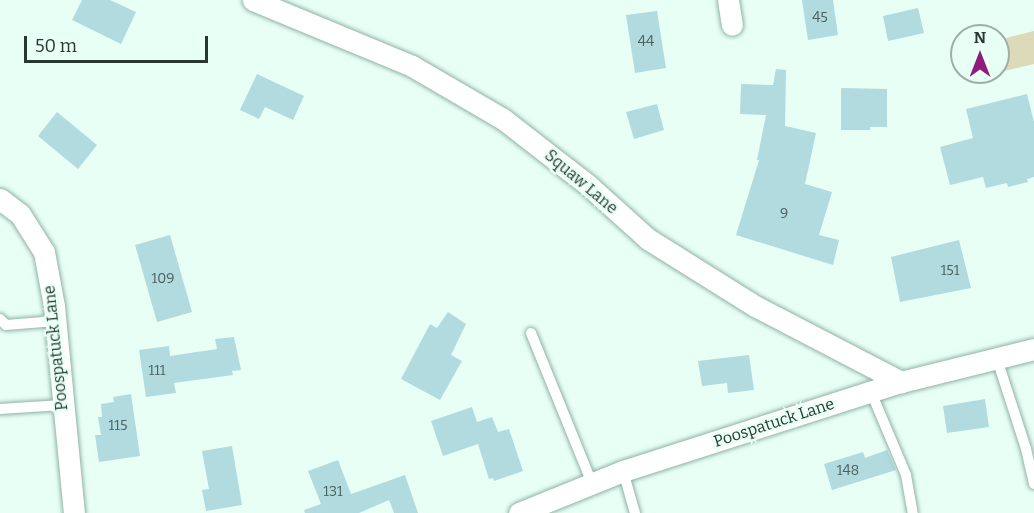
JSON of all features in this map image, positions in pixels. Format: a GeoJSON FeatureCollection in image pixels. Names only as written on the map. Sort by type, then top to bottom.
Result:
{"type":"FeatureCollection","features":[{"type":"Feature","properties":{"kind":"street","name":"Squaw Lane"},"geometry":{"type":"LineString","coordinates":[[253,0],[412,66],[503,119],[588,185],[648,239],[755,306],[901,382]]}},
{"type":"Feature","properties":{"kind":"street"},"geometry":{"type":"LineString","coordinates":[[728,0],[732,25]]}},
{"type":"Feature","properties":{"kind":"street","name":"Poospatuck Lane"},"geometry":{"type":"LineString","coordinates":[[0,199],[20,214],[44,252],[56,321],[62,405],[74,513]]}},
{"type":"Feature","properties":{"kind":"street","name":"Poospatuck Lane"},"geometry":{"type":"LineString","coordinates":[[519,513],[623,471],[901,382],[1034,349]]}},
{"type":"Feature","properties":{"kind":"lane"},"geometry":{"type":"LineString","coordinates":[[0,319],[6,325],[56,321]]}},
{"type":"Feature","properties":{"kind":"lane"},"geometry":{"type":"LineString","coordinates":[[531,333],[592,483]]}},
{"type":"Feature","properties":{"kind":"lane"},"geometry":{"type":"LineString","coordinates":[[998,359],[1026,449],[1034,484]]}},
{"type":"Feature","properties":{"kind":"lane"},"geometry":{"type":"LineString","coordinates":[[871,392],[906,475],[913,513]]}},
{"type":"Feature","properties":{"kind":"lane"},"geometry":{"type":"LineString","coordinates":[[0,409],[62,405]]}},
{"type":"Feature","properties":{"kind":"lane"},"geometry":{"type":"LineString","coordinates":[[623,471],[635,513]]}},
{"type":"Feature","properties":{"kind":"shaded area"},"geometry":{"type":"Polygon","coordinates":[[[1034,31],[1034,64],[1010,70],[1010,37],[1034,31]]]}},
{"type":"Feature","properties":{"kind":"building"},"geometry":{"type":"Polygon","coordinates":[[[82,0],[110,0],[136,12],[121,44],[72,20],[82,0]]]}},
{"type":"Feature","properties":{"kind":"building"},"geometry":{"type":"Polygon","coordinates":[[[802,0],[833,0],[838,35],[808,40],[802,0]]]}},
{"type":"Feature","properties":{"kind":"building"},"geometry":{"type":"Polygon","coordinates":[[[918,8],[924,33],[888,41],[883,16],[918,8]]]}},
{"type":"Feature","properties":{"kind":"building"},"geometry":{"type":"Polygon","coordinates":[[[657,11],[666,68],[635,73],[626,15],[657,11]]]}},
{"type":"Feature","properties":{"kind":"building"},"geometry":{"type":"Polygon","coordinates":[[[776,69],[786,70],[785,126],[816,133],[805,184],[832,192],[819,235],[839,240],[833,265],[736,235],[759,160],[757,160],[766,115],[740,114],[741,84],[773,85],[776,69]]]}},
{"type":"Feature","properties":{"kind":"building"},"geometry":{"type":"Polygon","coordinates":[[[257,74],[304,96],[293,120],[265,107],[259,119],[240,110],[257,74]]]}},
{"type":"Feature","properties":{"kind":"building"},"geometry":{"type":"Polygon","coordinates":[[[841,88],[887,89],[887,127],[870,127],[870,130],[841,130],[841,88]]]}},
{"type":"Feature","properties":{"kind":"building"},"geometry":{"type":"Polygon","coordinates":[[[1027,94],[1034,122],[1034,177],[1027,179],[1028,182],[1008,187],[1007,183],[986,188],[983,177],[950,185],[940,147],[973,138],[966,109],[1027,94]]]}},
{"type":"Feature","properties":{"kind":"building"},"geometry":{"type":"Polygon","coordinates":[[[657,104],[664,130],[634,139],[626,112],[657,104]]]}},
{"type":"Feature","properties":{"kind":"building"},"geometry":{"type":"Polygon","coordinates":[[[57,112],[97,145],[78,169],[38,136],[57,112]]]}},
{"type":"Feature","properties":{"kind":"building"},"geometry":{"type":"Polygon","coordinates":[[[170,235],[192,312],[157,322],[135,245],[170,235]]]}},
{"type":"Feature","properties":{"kind":"building"},"geometry":{"type":"Polygon","coordinates":[[[959,240],[971,288],[900,302],[891,257],[959,240]]]}},
{"type":"Feature","properties":{"kind":"building"},"geometry":{"type":"Polygon","coordinates":[[[448,312],[466,324],[451,355],[462,361],[440,400],[401,379],[430,324],[437,328],[448,312]]]}},
{"type":"Feature","properties":{"kind":"building"},"geometry":{"type":"Polygon","coordinates":[[[234,337],[241,370],[232,371],[233,375],[174,383],[176,393],[146,397],[139,350],[169,346],[170,356],[217,349],[215,339],[234,337]]]}},
{"type":"Feature","properties":{"kind":"building"},"geometry":{"type":"Polygon","coordinates":[[[749,355],[754,390],[728,393],[727,383],[702,386],[698,361],[749,355]]]}},
{"type":"Feature","properties":{"kind":"building"},"geometry":{"type":"Polygon","coordinates":[[[131,394],[140,456],[99,462],[95,435],[101,435],[98,417],[102,417],[101,404],[114,402],[113,397],[131,394]]]}},
{"type":"Feature","properties":{"kind":"building"},"geometry":{"type":"Polygon","coordinates":[[[985,399],[989,427],[947,433],[943,406],[985,399]]]}},
{"type":"Feature","properties":{"kind":"building"},"geometry":{"type":"Polygon","coordinates":[[[472,407],[477,422],[492,417],[498,432],[509,429],[523,471],[494,481],[493,478],[489,479],[478,444],[443,456],[431,421],[472,407]]]}},
{"type":"Feature","properties":{"kind":"building"},"geometry":{"type":"Polygon","coordinates":[[[232,446],[242,505],[206,511],[202,490],[209,489],[202,451],[232,446]]]}},
{"type":"Feature","properties":{"kind":"building"},"geometry":{"type":"Polygon","coordinates":[[[887,450],[896,470],[832,490],[824,464],[863,452],[865,458],[887,450]]]}},
{"type":"Feature","properties":{"kind":"building"},"geometry":{"type":"Polygon","coordinates":[[[338,460],[351,494],[405,475],[418,513],[394,513],[389,500],[359,513],[305,513],[304,510],[321,504],[308,471],[338,460]]]}}]}
